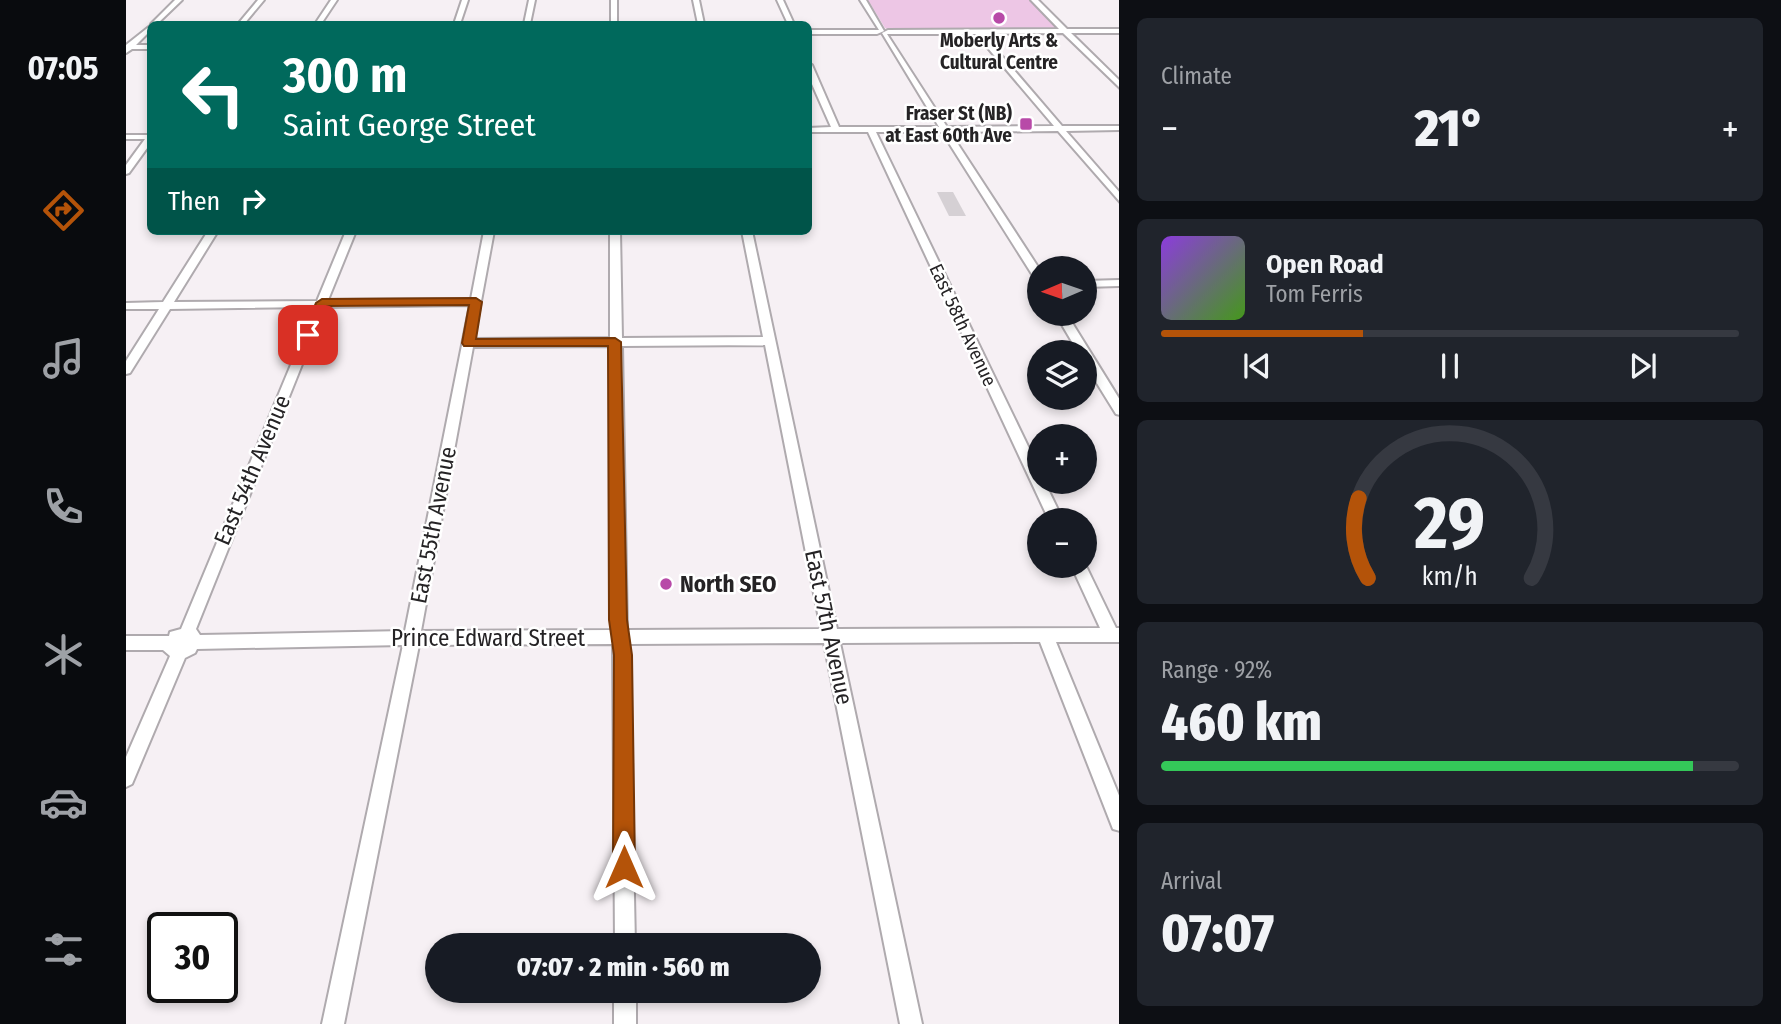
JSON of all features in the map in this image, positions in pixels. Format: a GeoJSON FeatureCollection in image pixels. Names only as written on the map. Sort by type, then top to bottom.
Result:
{"type":"FeatureCollection","features":[{"type":"Feature","properties":{"kind":"street"},"geometry":{"type":"LineString","coordinates":[[157,21],[179,0]]}},
{"type":"Feature","properties":{"kind":"street"},"geometry":{"type":"LineString","coordinates":[[244,21],[261,0]]}},
{"type":"Feature","properties":{"kind":"street"},"geometry":{"type":"LineString","coordinates":[[320,21],[334,0]]}},
{"type":"Feature","properties":{"kind":"street"},"geometry":{"type":"LineString","coordinates":[[458,21],[465,0]]}},
{"type":"Feature","properties":{"kind":"street"},"geometry":{"type":"LineString","coordinates":[[528,21],[532,0]]}},
{"type":"Feature","properties":{"kind":"street"},"geometry":{"type":"LineString","coordinates":[[614,0],[614,21]]}},
{"type":"Feature","properties":{"kind":"street"},"geometry":{"type":"LineString","coordinates":[[696,0],[700,21]]}},
{"type":"Feature","properties":{"kind":"street"},"geometry":{"type":"LineString","coordinates":[[780,0],[790,21]]}},
{"type":"Feature","properties":{"kind":"street"},"geometry":{"type":"LineString","coordinates":[[863,0],[1027,259]]}},
{"type":"Feature","properties":{"kind":"street"},"geometry":{"type":"LineString","coordinates":[[1034,0],[1119,86]]}},
{"type":"Feature","properties":{"kind":"street"},"geometry":{"type":"LineString","coordinates":[[127,48],[147,30]]}},
{"type":"Feature","properties":{"kind":"street"},"geometry":{"type":"LineString","coordinates":[[977,31],[1119,199]]}},
{"type":"Feature","properties":{"kind":"street"},"geometry":{"type":"LineString","coordinates":[[812,32],[1119,31]]}},
{"type":"Feature","properties":{"kind":"street"},"geometry":{"type":"LineString","coordinates":[[127,48],[147,47]]}},
{"type":"Feature","properties":{"kind":"street"},"geometry":{"type":"LineString","coordinates":[[812,74],[836,130]]}},
{"type":"Feature","properties":{"kind":"street"},"geometry":{"type":"LineString","coordinates":[[812,130],[1119,128]]}},
{"type":"Feature","properties":{"kind":"street","name":"East 58th Avenue"},"geometry":{"type":"LineString","coordinates":[[871,130],[1050,508]]}},
{"type":"Feature","properties":{"kind":"street"},"geometry":{"type":"LineString","coordinates":[[126,137],[147,138]]}},
{"type":"Feature","properties":{"kind":"street"},"geometry":{"type":"LineString","coordinates":[[126,171],[147,142]]}},
{"type":"Feature","properties":{"kind":"street"},"geometry":{"type":"LineString","coordinates":[[126,370],[210,235]]}},
{"type":"Feature","properties":{"kind":"street","name":"East 54th Avenue"},"geometry":{"type":"LineString","coordinates":[[126,778],[349,235]]}},
{"type":"Feature","properties":{"kind":"street","name":"East 55th Avenue"},"geometry":{"type":"LineString","coordinates":[[333,1024],[412,638],[488,235]]}},
{"type":"Feature","properties":{"kind":"street"},"geometry":{"type":"LineString","coordinates":[[615,235],[625,933]]}},
{"type":"Feature","properties":{"kind":"street","name":"East 57th Avenue"},"geometry":{"type":"LineString","coordinates":[[748,235],[911,1024]]}},
{"type":"Feature","properties":{"kind":"street"},"geometry":{"type":"LineString","coordinates":[[1097,284],[1119,283]]}},
{"type":"Feature","properties":{"kind":"street"},"geometry":{"type":"LineString","coordinates":[[126,306],[476,302]]}},
{"type":"Feature","properties":{"kind":"street"},"geometry":{"type":"LineString","coordinates":[[468,343],[769,341]]}},
{"type":"Feature","properties":{"kind":"street"},"geometry":{"type":"LineString","coordinates":[[1097,375],[1119,411]]}},
{"type":"Feature","properties":{"kind":"street"},"geometry":{"type":"LineString","coordinates":[[1085,578],[1115,635]]}},
{"type":"Feature","properties":{"kind":"street","name":"Prince Edward Street"},"geometry":{"type":"LineString","coordinates":[[126,643],[412,638],[1115,635]]}},
{"type":"Feature","properties":{"kind":"street"},"geometry":{"type":"LineString","coordinates":[[1045,636],[1119,822]]}},
{"type":"Feature","properties":{"kind":"street"},"geometry":{"type":"LineString","coordinates":[[625,1003],[625,1024]]}},
{"type":"Feature","properties":{"kind":"shaded area"},"geometry":{"type":"Polygon","coordinates":[[[868,0],[1030,0],[1057,28],[889,30],[885,28],[868,0]]]}},
{"type":"Feature","properties":{"kind":"building"},"geometry":{"type":"Polygon","coordinates":[[[937,192],[953,192],[966,216],[949,216],[937,192]]]}},
{"type":"Feature","properties":{"kind":"place","name":"Moberly Arts & Cultural Centre"},"geometry":{"type":"Point","coordinates":[999,18]}},
{"type":"Feature","properties":{"kind":"place","name":"Fraser St (NB) at East 60th Ave"},"geometry":{"type":"Point","coordinates":[1026,124]}},
{"type":"Feature","properties":{"kind":"place","name":"North SEO"},"geometry":{"type":"Point","coordinates":[666,584]}},
{"type":"Feature","properties":{"kind":"route"},"geometry":{"type":"LineString","coordinates":[[308,335],[322,303],[476,302],[468,343],[615,342],[618,620],[623,655],[624,867]]}}]}
